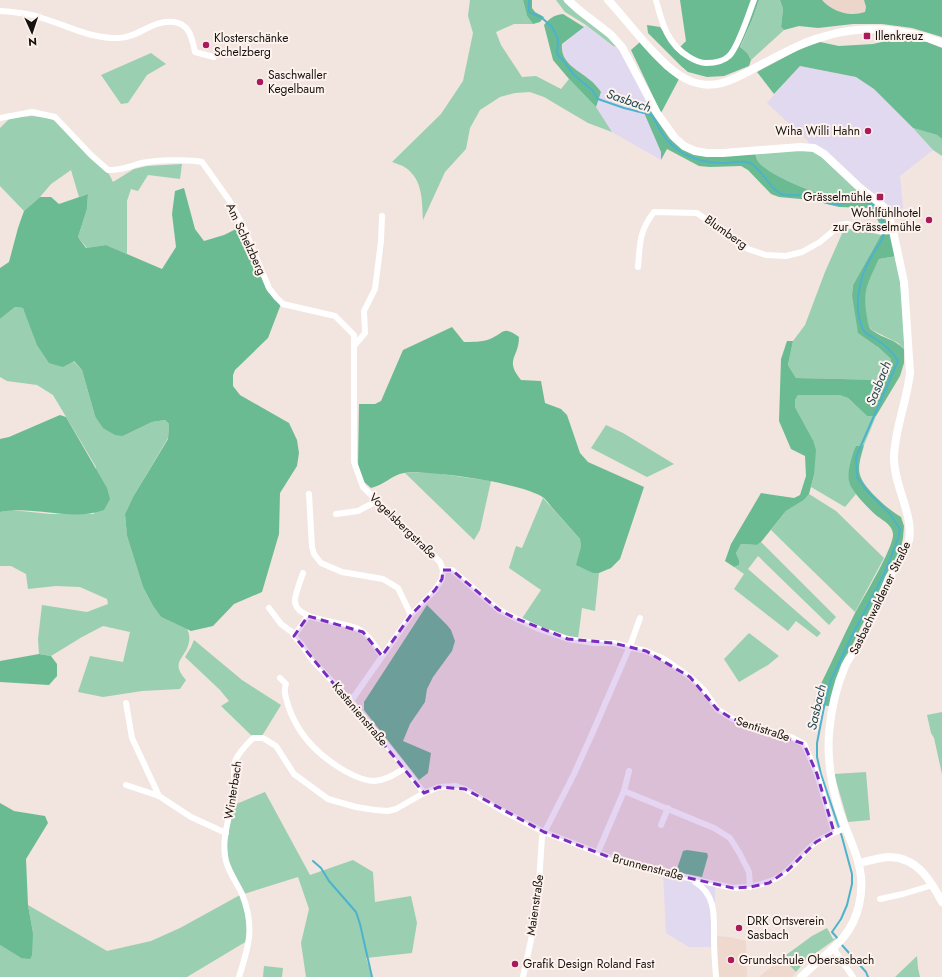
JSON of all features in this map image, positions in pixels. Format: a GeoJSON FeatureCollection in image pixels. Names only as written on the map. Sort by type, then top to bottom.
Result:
{"type":"FeatureCollection","features":[{"type":"Feature","properties":{"kind":"main road","name":"Sasbachwaldener Straße"},"geometry":{"type":"LineString","coordinates":[[568,0],[610,34],[622,47],[657,114],[675,138],[684,146],[695,151],[715,153],[800,146],[814,148],[824,154],[858,186],[883,206],[889,217],[888,231],[904,282],[910,373],[895,442],[894,458],[898,486],[909,526],[909,539],[902,557],[892,573],[864,635],[846,664],[836,691],[829,731],[828,750],[831,779],[844,828],[860,863],[861,875],[860,903],[856,917],[839,943]]}},
{"type":"Feature","properties":{"kind":"main road"},"geometry":{"type":"LineString","coordinates":[[608,0],[656,54],[676,72],[687,80],[704,84],[722,83],[738,78],[756,67],[798,46],[838,33],[891,30],[916,34],[942,43]]}},
{"type":"Feature","properties":{"kind":"main road"},"geometry":{"type":"LineString","coordinates":[[860,863],[891,857],[914,864],[926,874],[942,902]]}},
{"type":"Feature","properties":{"kind":"main road"},"geometry":{"type":"LineString","coordinates":[[801,977],[812,965],[839,943]]}},
{"type":"Feature","properties":{"kind":"street"},"geometry":{"type":"LineString","coordinates":[[656,0],[665,31],[672,44],[686,55],[702,63],[714,63],[728,58],[735,50],[754,0]]}},
{"type":"Feature","properties":{"kind":"street"},"geometry":{"type":"LineString","coordinates":[[0,11],[42,17],[90,35],[120,39],[157,24],[174,22],[182,25],[189,31],[195,52],[214,57]]}},
{"type":"Feature","properties":{"kind":"street","name":"Am Schelzberg"},"geometry":{"type":"LineString","coordinates":[[0,118],[32,112],[55,116],[91,156],[108,170],[118,171],[142,163],[193,160],[202,162],[229,200],[242,226],[268,288],[283,304],[335,316],[354,335],[354,346]]}},
{"type":"Feature","properties":{"kind":"street","name":"Blumberg"},"geometry":{"type":"LineString","coordinates":[[638,267],[640,236],[654,212],[697,213],[748,249],[773,255],[786,256],[802,252],[820,242],[840,226],[847,224],[888,231]]}},
{"type":"Feature","properties":{"kind":"street"},"geometry":{"type":"LineString","coordinates":[[354,346],[365,333],[364,311],[375,289],[381,241],[382,216]]}},
{"type":"Feature","properties":{"kind":"street","name":"Vogelsbergstraße"},"geometry":{"type":"LineString","coordinates":[[351,701],[411,616],[442,580],[440,562],[363,487],[354,462],[354,346]]}},
{"type":"Feature","properties":{"kind":"street"},"geometry":{"type":"LineString","coordinates":[[309,494],[312,546],[314,554],[321,563],[342,572],[383,579],[398,588],[411,616]]}},
{"type":"Feature","properties":{"kind":"street"},"geometry":{"type":"LineString","coordinates":[[336,514],[358,511],[377,501]]}},
{"type":"Feature","properties":{"kind":"street"},"geometry":{"type":"LineString","coordinates":[[442,570],[452,570],[499,610],[539,629],[568,639],[630,646]]}},
{"type":"Feature","properties":{"kind":"street"},"geometry":{"type":"LineString","coordinates":[[303,573],[297,589],[295,600],[297,608],[308,616],[344,624],[363,632],[382,656]]}},
{"type":"Feature","properties":{"kind":"street","name":"Kastanienstraße"},"geometry":{"type":"LineString","coordinates":[[269,608],[281,624],[292,632],[313,661],[351,701],[406,768],[424,793]]}},
{"type":"Feature","properties":{"kind":"street"},"geometry":{"type":"LineString","coordinates":[[294,636],[308,616]]}},
{"type":"Feature","properties":{"kind":"street"},"geometry":{"type":"LineString","coordinates":[[544,832],[574,774],[630,646],[640,618]]}},
{"type":"Feature","properties":{"kind":"street","name":"Sentistraße"},"geometry":{"type":"LineString","coordinates":[[630,646],[664,659],[690,677],[704,690],[717,709],[730,718],[758,729],[791,737],[804,744],[817,774],[835,832]]}},
{"type":"Feature","properties":{"kind":"street"},"geometry":{"type":"LineString","coordinates":[[280,678],[286,684],[284,691],[292,717],[318,752],[336,765],[358,778],[373,781],[387,779],[406,768]]}},
{"type":"Feature","properties":{"kind":"street"},"geometry":{"type":"LineString","coordinates":[[126,703],[132,738],[159,796]]}},
{"type":"Feature","properties":{"kind":"street","name":"Winterbach"},"geometry":{"type":"LineString","coordinates":[[239,977],[250,934],[250,925],[242,894],[230,873],[226,862],[224,847],[234,788],[235,760],[243,748],[253,738],[263,738],[276,746],[294,774],[328,799],[363,808],[388,811],[396,809],[424,793]]}},
{"type":"Feature","properties":{"kind":"street"},"geometry":{"type":"LineString","coordinates":[[598,852],[624,791],[629,770]]}},
{"type":"Feature","properties":{"kind":"street","name":"Winterbach"},"geometry":{"type":"LineString","coordinates":[[126,785],[159,796],[190,817],[226,833]]}},
{"type":"Feature","properties":{"kind":"street","name":"Brunnenstraße"},"geometry":{"type":"LineString","coordinates":[[424,793],[439,787],[456,786],[465,789],[544,832],[627,864],[733,888],[750,888],[768,882],[788,870],[816,842],[844,828]]}},
{"type":"Feature","properties":{"kind":"street"},"geometry":{"type":"LineString","coordinates":[[624,791],[714,828],[730,838],[749,872],[750,888]]}},
{"type":"Feature","properties":{"kind":"street"},"geometry":{"type":"LineString","coordinates":[[661,825],[668,808]]}},
{"type":"Feature","properties":{"kind":"street","name":"Maienstraße"},"geometry":{"type":"LineString","coordinates":[[523,977],[537,912],[541,842],[544,832]]}},
{"type":"Feature","properties":{"kind":"street"},"geometry":{"type":"LineString","coordinates":[[690,879],[702,886],[713,906],[716,977]]}},
{"type":"Feature","properties":{"kind":"street"},"geometry":{"type":"LineString","coordinates":[[880,899],[933,885]]}},
{"type":"Feature","properties":{"kind":"street"},"geometry":{"type":"LineString","coordinates":[[839,943],[854,977]]}},
{"type":"Feature","properties":{"kind":"highlighted area"},"geometry":{"type":"Polygon","coordinates":[[[443,570],[452,570],[499,610],[515,618],[568,639],[613,643],[646,651],[690,677],[717,709],[731,718],[804,744],[817,774],[834,832],[816,842],[788,870],[769,883],[750,887],[733,888],[627,864],[544,832],[465,789],[439,787],[424,793],[294,636],[308,616],[363,632],[382,656],[411,615],[435,590],[442,579],[443,570]]]}},
{"type":"Feature","properties":{"kind":"shaded area"},"geometry":{"type":"Polygon","coordinates":[[[822,0],[864,0],[866,7],[865,12],[858,14],[843,13],[828,7],[822,0]]]}},
{"type":"Feature","properties":{"kind":"shaded area"},"geometry":{"type":"Polygon","coordinates":[[[586,25],[612,46],[618,47],[643,92],[650,110],[645,111],[661,152],[661,160],[612,132],[596,107],[601,92],[591,81],[573,69],[565,58],[562,51],[562,45],[586,25]]]}},
{"type":"Feature","properties":{"kind":"shaded area"},"geometry":{"type":"Polygon","coordinates":[[[800,66],[856,77],[874,89],[933,150],[900,176],[903,208],[886,216],[810,150],[808,141],[767,103],[800,66]]]}},
{"type":"Feature","properties":{"kind":"shaded area"},"geometry":{"type":"Polygon","coordinates":[[[663,871],[676,872],[715,880],[715,936],[713,947],[689,947],[666,933],[663,871]]]}},
{"type":"Feature","properties":{"kind":"shaded area","name":"Grundschule Obersasbach"},"geometry":{"type":"Polygon","coordinates":[[[715,936],[729,937],[746,941],[747,977],[717,977],[715,936]]]}},
{"type":"Feature","properties":{"kind":"shaded area"},"geometry":{"type":"Polygon","coordinates":[[[782,958],[796,972],[792,977],[759,977],[782,958]]]}},
{"type":"Feature","properties":{"kind":"green space"},"geometry":{"type":"Polygon","coordinates":[[[470,0],[523,0],[527,16],[533,24],[514,24],[496,32],[501,45],[522,77],[536,76],[561,89],[569,79],[596,107],[612,132],[588,123],[544,97],[530,92],[515,93],[500,97],[480,110],[470,128],[466,149],[445,172],[423,220],[419,185],[416,179],[406,168],[392,162],[441,114],[463,81],[473,33],[468,16],[470,0]]]}},
{"type":"Feature","properties":{"kind":"green space"},"geometry":{"type":"Polygon","coordinates":[[[523,0],[532,0],[532,8],[535,12],[544,17],[540,22],[533,24],[527,16],[523,0]]]}},
{"type":"Feature","properties":{"kind":"green space"},"geometry":{"type":"Polygon","coordinates":[[[556,0],[563,0],[573,10],[599,27],[618,47],[613,46],[586,25],[565,12],[556,0]]]}},
{"type":"Feature","properties":{"kind":"green space"},"geometry":{"type":"Polygon","coordinates":[[[680,0],[759,0],[740,47],[748,54],[751,60],[749,66],[724,76],[707,77],[688,72],[681,66],[648,33],[647,25],[660,27],[677,50],[686,41],[680,0]]]}},
{"type":"Feature","properties":{"kind":"green space"},"geometry":{"type":"Polygon","coordinates":[[[759,0],[780,0],[783,9],[781,27],[784,30],[751,60],[748,54],[740,48],[759,0]]]}},
{"type":"Feature","properties":{"kind":"green space"},"geometry":{"type":"Polygon","coordinates":[[[780,0],[822,0],[831,8],[847,14],[853,14],[865,12],[866,7],[864,0],[942,0],[942,37],[912,28],[882,24],[853,24],[818,28],[799,26],[784,30],[781,27],[783,9],[780,0]]]}},
{"type":"Feature","properties":{"kind":"green space"},"geometry":{"type":"Polygon","coordinates":[[[563,14],[584,27],[562,44],[562,51],[567,61],[591,81],[601,92],[596,107],[553,60],[544,25],[552,17],[563,14]]]}},
{"type":"Feature","properties":{"kind":"green space"},"geometry":{"type":"Polygon","coordinates":[[[903,37],[927,42],[942,48],[942,139],[937,135],[913,128],[874,89],[856,77],[800,66],[774,94],[757,72],[802,48],[820,42],[839,46],[873,44],[903,37]]]}},
{"type":"Feature","properties":{"kind":"green space"},"geometry":{"type":"Polygon","coordinates":[[[640,42],[665,69],[679,79],[661,113],[631,50],[640,42]]]}},
{"type":"Feature","properties":{"kind":"green space"},"geometry":{"type":"Polygon","coordinates":[[[151,53],[166,64],[147,75],[128,103],[121,104],[101,75],[151,53]]]}},
{"type":"Feature","properties":{"kind":"green space"},"geometry":{"type":"Polygon","coordinates":[[[650,110],[670,139],[695,154],[755,152],[757,160],[763,167],[783,179],[808,190],[839,199],[868,197],[878,206],[889,226],[887,227],[880,225],[874,212],[868,208],[839,207],[812,200],[779,197],[771,194],[748,170],[741,166],[699,166],[667,149],[661,160],[661,152],[645,115],[645,111],[650,110]]]}},
{"type":"Feature","properties":{"kind":"green space"},"geometry":{"type":"Polygon","coordinates":[[[32,116],[48,118],[58,122],[89,156],[109,174],[113,182],[134,169],[147,166],[182,164],[180,179],[148,175],[138,191],[131,189],[127,201],[127,254],[106,245],[87,248],[78,237],[87,209],[88,194],[79,197],[71,170],[51,184],[40,197],[24,211],[0,186],[0,128],[10,118],[32,116]]]}},
{"type":"Feature","properties":{"kind":"green space"},"geometry":{"type":"Polygon","coordinates":[[[913,128],[937,135],[942,139],[942,156],[933,150],[913,128]]]}},
{"type":"Feature","properties":{"kind":"green space"},"geometry":{"type":"Polygon","coordinates":[[[810,150],[822,156],[868,197],[839,199],[808,190],[783,179],[763,167],[757,160],[755,152],[810,150]]]}},
{"type":"Feature","properties":{"kind":"green space"},"geometry":{"type":"Polygon","coordinates":[[[184,188],[195,229],[204,241],[224,235],[244,225],[268,292],[281,304],[268,338],[235,370],[233,375],[233,386],[240,395],[289,423],[297,440],[299,453],[297,466],[280,493],[279,534],[262,592],[234,604],[213,626],[191,631],[161,617],[153,606],[143,587],[127,536],[125,514],[133,497],[168,439],[169,424],[165,420],[152,422],[123,436],[115,435],[103,428],[95,416],[82,370],[74,361],[63,367],[49,363],[37,345],[23,308],[15,307],[0,319],[0,268],[9,262],[24,211],[40,197],[51,197],[59,204],[88,194],[87,209],[78,237],[86,248],[106,245],[162,269],[176,247],[172,214],[175,191],[184,188]]]}},
{"type":"Feature","properties":{"kind":"green space"},"geometry":{"type":"Polygon","coordinates":[[[844,229],[859,230],[881,235],[853,285],[852,295],[878,347],[891,359],[890,371],[884,380],[796,378],[788,365],[793,341],[805,325],[825,272],[844,229]]]}},
{"type":"Feature","properties":{"kind":"green space"},"geometry":{"type":"Polygon","coordinates":[[[891,234],[897,256],[879,259],[867,286],[865,300],[868,325],[871,330],[896,343],[904,349],[904,363],[900,376],[876,416],[867,416],[848,398],[839,395],[798,395],[795,400],[795,407],[813,440],[816,450],[814,475],[809,494],[804,500],[786,511],[757,545],[741,544],[736,553],[739,560],[739,565],[734,567],[725,561],[731,544],[761,493],[794,498],[800,495],[806,476],[805,456],[791,449],[779,421],[781,359],[787,341],[793,341],[788,365],[796,378],[884,380],[890,371],[891,359],[878,347],[858,333],[852,295],[853,285],[881,235],[891,234]]]}},
{"type":"Feature","properties":{"kind":"green space"},"geometry":{"type":"Polygon","coordinates":[[[897,256],[904,315],[904,349],[898,343],[872,330],[868,325],[864,303],[866,285],[879,259],[897,256]]]}},
{"type":"Feature","properties":{"kind":"green space"},"geometry":{"type":"Polygon","coordinates":[[[15,307],[23,308],[26,313],[82,370],[95,416],[123,436],[152,422],[165,420],[169,424],[168,438],[133,497],[125,514],[127,536],[143,587],[153,606],[161,617],[187,629],[188,632],[189,640],[187,648],[179,664],[181,674],[186,680],[180,689],[142,691],[103,697],[78,692],[90,656],[123,662],[130,632],[103,626],[51,656],[39,654],[38,639],[42,605],[87,612],[108,604],[107,599],[80,587],[56,586],[28,589],[26,574],[11,566],[0,566],[0,512],[11,510],[50,514],[94,514],[96,467],[53,395],[37,385],[7,381],[0,377],[0,319],[15,307]]]}},
{"type":"Feature","properties":{"kind":"green space"},"geometry":{"type":"Polygon","coordinates":[[[452,327],[464,342],[487,340],[504,331],[509,331],[519,337],[513,363],[516,373],[521,380],[541,381],[545,403],[561,409],[567,415],[580,453],[588,462],[644,487],[620,559],[611,568],[599,573],[593,573],[576,565],[581,547],[580,539],[544,498],[534,492],[518,487],[476,479],[434,474],[404,473],[371,488],[363,481],[358,466],[359,404],[375,404],[381,401],[403,350],[452,327]]]}},
{"type":"Feature","properties":{"kind":"green space"},"geometry":{"type":"Polygon","coordinates":[[[798,395],[839,395],[848,398],[867,416],[876,416],[864,445],[856,446],[849,482],[856,494],[845,507],[811,487],[814,475],[813,440],[795,407],[795,400],[798,395]]]}},
{"type":"Feature","properties":{"kind":"green space"},"geometry":{"type":"Polygon","coordinates":[[[60,415],[66,417],[107,488],[110,499],[104,510],[78,514],[26,510],[0,512],[0,439],[9,437],[60,415]]]}},
{"type":"Feature","properties":{"kind":"green space"},"geometry":{"type":"Polygon","coordinates":[[[606,425],[623,433],[674,464],[647,477],[591,448],[606,425]]]}},
{"type":"Feature","properties":{"kind":"green space"},"geometry":{"type":"Polygon","coordinates":[[[864,445],[859,464],[859,471],[862,481],[872,493],[901,517],[904,526],[903,538],[900,552],[837,677],[830,705],[828,706],[816,704],[814,701],[817,692],[855,613],[884,561],[892,541],[893,534],[889,526],[865,505],[850,485],[849,473],[853,454],[856,446],[864,445]]]}},
{"type":"Feature","properties":{"kind":"green space"},"geometry":{"type":"Polygon","coordinates":[[[405,473],[434,473],[491,481],[480,530],[474,540],[405,473]]]}},
{"type":"Feature","properties":{"kind":"green space"},"geometry":{"type":"Polygon","coordinates":[[[809,494],[836,511],[884,558],[855,612],[771,530],[786,511],[804,500],[809,494]]]}},
{"type":"Feature","properties":{"kind":"green space"},"geometry":{"type":"Polygon","coordinates":[[[543,498],[580,539],[581,547],[593,573],[599,573],[595,611],[582,608],[578,639],[562,635],[521,620],[541,590],[509,568],[516,546],[522,548],[543,498]]]}},
{"type":"Feature","properties":{"kind":"green space"},"geometry":{"type":"Polygon","coordinates":[[[761,542],[836,617],[829,625],[758,556],[748,569],[821,633],[817,637],[796,621],[788,631],[734,589],[744,574],[734,567],[739,565],[739,560],[736,553],[741,544],[757,545],[761,542]]]}},
{"type":"Feature","properties":{"kind":"green space"},"geometry":{"type":"Polygon","coordinates":[[[427,605],[451,630],[455,641],[452,651],[433,677],[427,689],[425,702],[410,724],[403,741],[431,753],[428,773],[419,780],[364,710],[364,702],[427,605]]]}},
{"type":"Feature","properties":{"kind":"green space"},"geometry":{"type":"Polygon","coordinates":[[[749,633],[779,656],[768,665],[739,682],[724,659],[749,633]]]}},
{"type":"Feature","properties":{"kind":"green space"},"geometry":{"type":"Polygon","coordinates":[[[194,640],[242,680],[281,705],[262,736],[252,736],[221,706],[229,701],[220,690],[185,657],[194,640]]]}},
{"type":"Feature","properties":{"kind":"green space"},"geometry":{"type":"Polygon","coordinates":[[[39,654],[51,656],[57,664],[57,676],[49,685],[0,682],[0,661],[39,654]]]}},
{"type":"Feature","properties":{"kind":"green space"},"geometry":{"type":"Polygon","coordinates":[[[942,712],[942,774],[927,715],[942,712]]]}},
{"type":"Feature","properties":{"kind":"green space"},"geometry":{"type":"Polygon","coordinates":[[[866,772],[870,820],[848,822],[834,774],[866,772]]]}},
{"type":"Feature","properties":{"kind":"green space"},"geometry":{"type":"Polygon","coordinates":[[[265,792],[310,875],[353,860],[373,872],[375,902],[411,896],[417,923],[412,953],[366,958],[372,977],[306,977],[301,943],[309,909],[298,877],[244,894],[228,860],[226,839],[234,805],[265,792]]]}},
{"type":"Feature","properties":{"kind":"green space"},"geometry":{"type":"Polygon","coordinates":[[[0,803],[14,811],[45,816],[48,823],[26,859],[28,905],[33,933],[32,955],[30,959],[21,958],[0,945],[0,803]]]}},
{"type":"Feature","properties":{"kind":"green space"},"geometry":{"type":"Polygon","coordinates":[[[687,850],[707,853],[708,856],[702,877],[676,872],[683,851],[687,850]]]}},
{"type":"Feature","properties":{"kind":"green space"},"geometry":{"type":"Polygon","coordinates":[[[240,895],[248,924],[247,941],[187,977],[0,977],[0,945],[21,958],[33,933],[28,905],[107,951],[151,941],[180,928],[240,895]]]}},
{"type":"Feature","properties":{"kind":"green space"},"geometry":{"type":"Polygon","coordinates":[[[827,928],[833,939],[837,938],[806,960],[796,972],[782,958],[812,936],[827,928]]]}},
{"type":"Feature","properties":{"kind":"green space"},"geometry":{"type":"Polygon","coordinates":[[[917,956],[920,977],[895,977],[917,956]]]}},
{"type":"Feature","properties":{"kind":"green space"},"geometry":{"type":"Polygon","coordinates":[[[264,966],[283,968],[282,977],[263,977],[264,966]]]}},
{"type":"Feature","properties":{"kind":"waterway","name":"Sasbach"},"geometry":{"type":"LineString","coordinates":[[529,0],[529,11],[541,17],[552,27],[558,39],[557,54],[574,75],[592,90],[598,99],[624,108],[652,115],[667,140],[681,152],[708,162],[750,163],[759,170],[775,190],[785,195],[806,195],[832,204],[866,202],[875,208],[883,221],[884,232],[882,239],[868,262],[861,281],[858,311],[864,331],[888,348],[898,361],[856,457],[857,477],[867,491],[890,514],[900,529],[898,539],[885,572],[831,680],[817,743],[817,757],[821,774],[842,837],[852,874],[852,884],[847,905],[841,919],[832,932],[839,940]]}},
{"type":"Feature","properties":{"kind":"waterway","name":"Winterbach"},"geometry":{"type":"LineString","coordinates":[[313,861],[321,868],[329,881],[356,912],[372,977]]}},
{"type":"Feature","properties":{"kind":"waterway","name":"Sasbach"},"geometry":{"type":"LineString","coordinates":[[841,944],[866,972],[868,977]]}},
{"type":"Feature","properties":{"kind":"place","name":"Illenkreuz"},"geometry":{"type":"Point","coordinates":[867,36]}},
{"type":"Feature","properties":{"kind":"place","name":"Klosterschänke Schelzberg"},"geometry":{"type":"Point","coordinates":[206,45]}},
{"type":"Feature","properties":{"kind":"place","name":"Saschwaller Kegelbaum"},"geometry":{"type":"Point","coordinates":[260,82]}},
{"type":"Feature","properties":{"kind":"place","name":"Wiha Willi Hahn"},"geometry":{"type":"Point","coordinates":[868,131]}},
{"type":"Feature","properties":{"kind":"place","name":"Grässelmühle"},"geometry":{"type":"Point","coordinates":[880,197]}},
{"type":"Feature","properties":{"kind":"place","name":"Wohlfühlhotel zur Grässelmühle"},"geometry":{"type":"Point","coordinates":[929,220]}},
{"type":"Feature","properties":{"kind":"place","name":"DRK Ortsverein Sasbach"},"geometry":{"type":"Point","coordinates":[739,928]}},
{"type":"Feature","properties":{"kind":"place","name":"Grundschule Obersasbach"},"geometry":{"type":"Point","coordinates":[731,960]}},
{"type":"Feature","properties":{"kind":"place","name":"Grafik Design Roland Fast"},"geometry":{"type":"Point","coordinates":[515,964]}}]}
